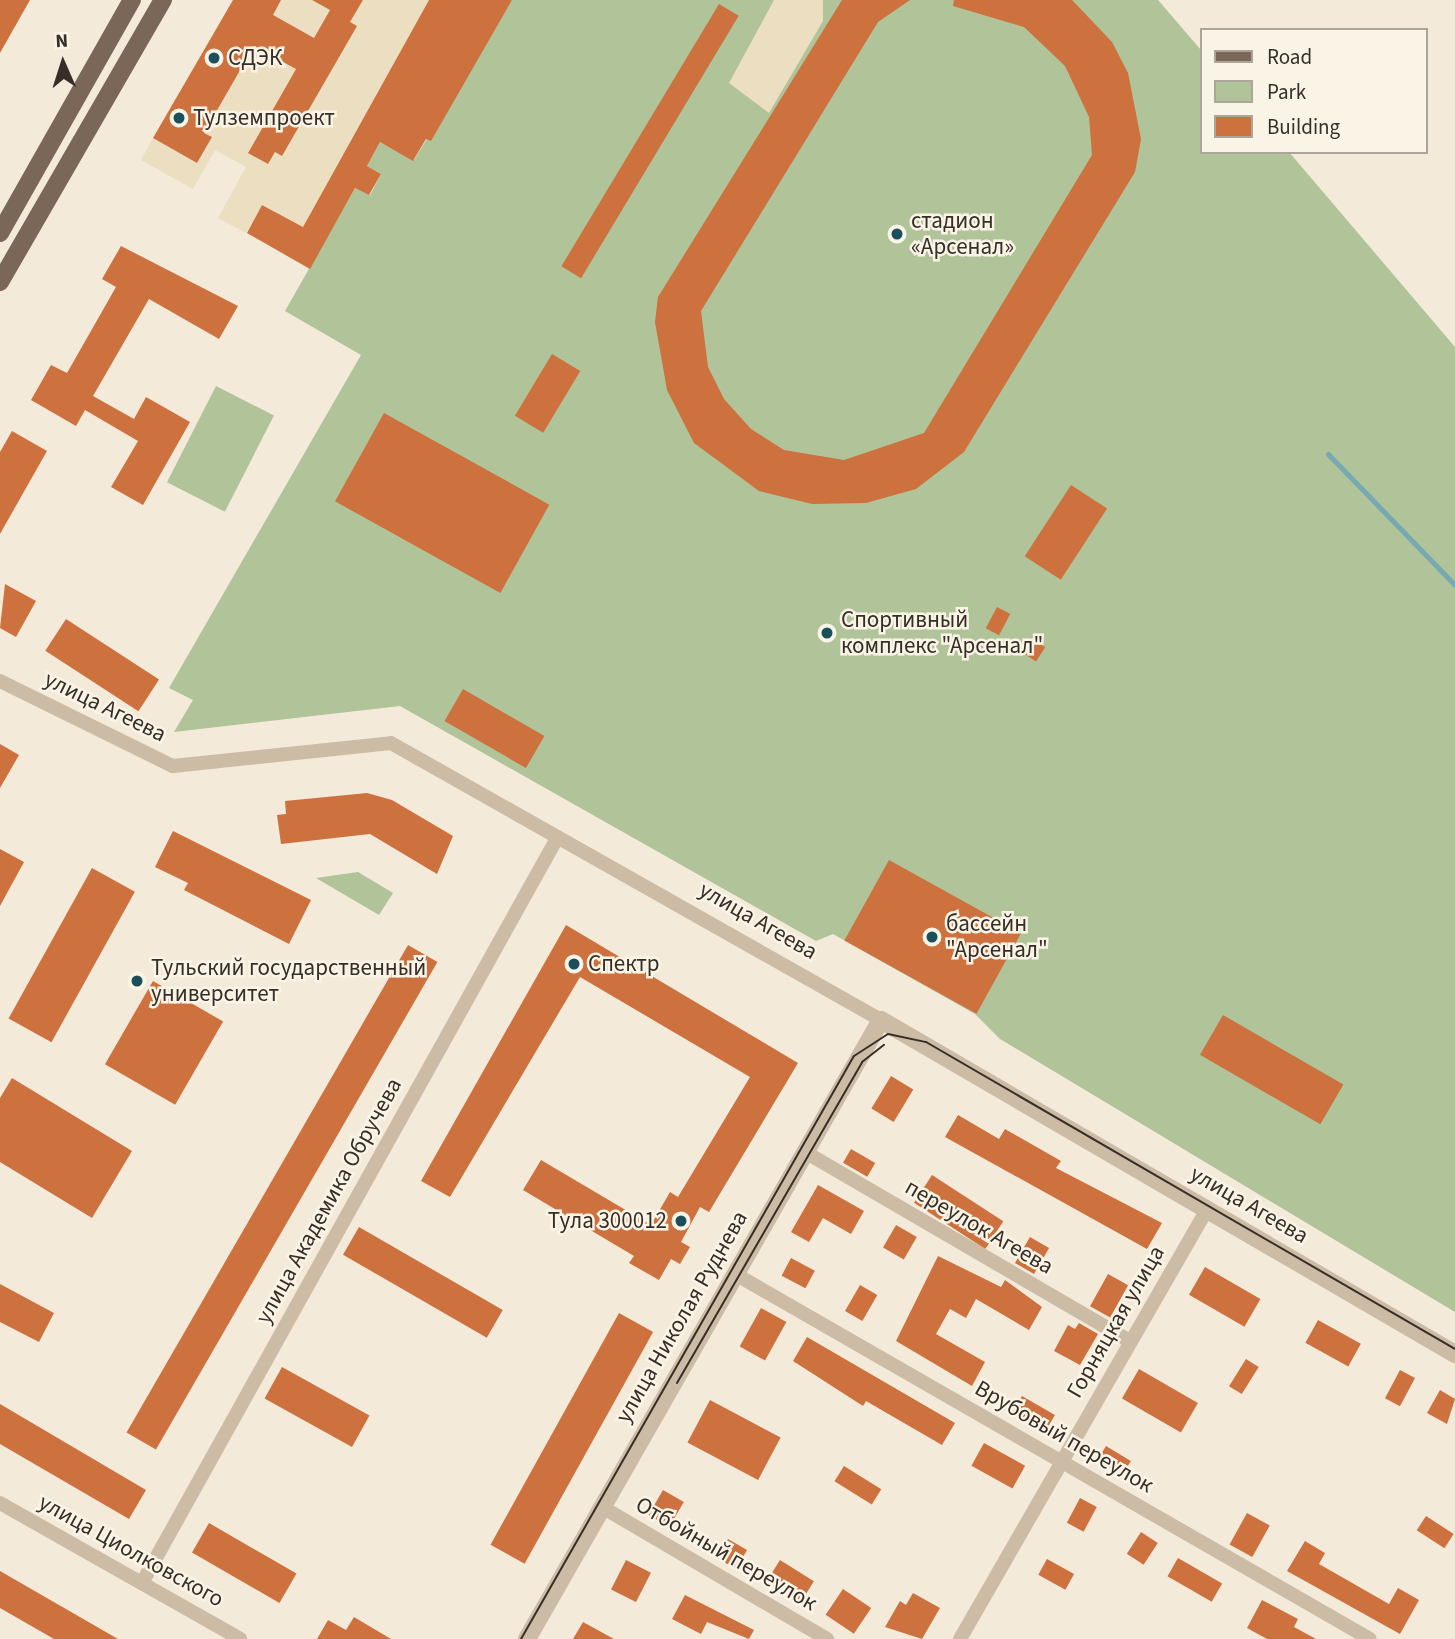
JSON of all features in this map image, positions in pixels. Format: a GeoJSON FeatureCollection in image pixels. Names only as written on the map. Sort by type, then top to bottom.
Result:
{"type":"FeatureCollection","features":[{"type":"Feature","properties":{"kind":"main road"},"geometry":{"type":"LineString","coordinates":[[0,233],[132,0]]}},
{"type":"Feature","properties":{"kind":"main road"},"geometry":{"type":"LineString","coordinates":[[0,282],[163,0]]}},
{"type":"Feature","properties":{"kind":"street","name":"улица Агеева"},"geometry":{"type":"LineString","coordinates":[[0,681],[173,766],[390,743],[556,840],[606,861],[1455,1354]]}},
{"type":"Feature","properties":{"kind":"street","name":"улица Академика Обручева"},"geometry":{"type":"LineString","coordinates":[[142,1583],[556,840]]}},
{"type":"Feature","properties":{"kind":"street","name":"улица Николая Руднева"},"geometry":{"type":"LineString","coordinates":[[527,1639],[881,1020]]}},
{"type":"Feature","properties":{"kind":"street","name":"переулок Агеева"},"geometry":{"type":"LineString","coordinates":[[805,1152],[1131,1342]]}},
{"type":"Feature","properties":{"kind":"street","name":"Горняцкая улица"},"geometry":{"type":"LineString","coordinates":[[960,1639],[1207,1210]]}},
{"type":"Feature","properties":{"kind":"street","name":"Врубовый переулок"},"geometry":{"type":"LineString","coordinates":[[735,1274],[1370,1639]]}},
{"type":"Feature","properties":{"kind":"street","name":"улица Циолковского"},"geometry":{"type":"LineString","coordinates":[[0,1503],[240,1639]]}},
{"type":"Feature","properties":{"kind":"street","name":"Отбойный переулок"},"geometry":{"type":"LineString","coordinates":[[602,1507],[827,1639]]}},
{"type":"Feature","properties":{"kind":"green space","name":"Спортивный комплекс \"Арсенал\""},"geometry":{"type":"Polygon","coordinates":[[[512,0],[1158,0],[1200,49],[1200,154],[1291,154],[1455,347],[1455,1312],[1000,1039],[975,1014],[833,934],[816,941],[400,706],[174,732],[193,700],[169,688],[361,355],[285,311],[355,188],[370,195],[381,174],[367,166],[380,142],[414,160],[512,0]]]}},
{"type":"Feature","properties":{"kind":"green space"},"geometry":{"type":"Polygon","coordinates":[[[216,386],[274,416],[225,512],[167,482],[216,386]]]}},
{"type":"Feature","properties":{"kind":"green space"},"geometry":{"type":"Polygon","coordinates":[[[358,872],[393,893],[379,915],[316,878],[358,872]]]}},
{"type":"Feature","properties":{"kind":"shaded area"},"geometry":{"type":"Polygon","coordinates":[[[281,0],[312,0],[330,10],[248,152],[268,164],[357,26],[350,22],[363,0],[429,0],[303,227],[263,205],[246,233],[218,218],[246,167],[215,150],[193,189],[141,160],[153,138],[197,163],[212,137],[204,133],[281,0]]]}},
{"type":"Feature","properties":{"kind":"shaded area"},"geometry":{"type":"Polygon","coordinates":[[[774,0],[823,0],[823,21],[769,113],[729,83],[774,0]]]}},
{"type":"Feature","properties":{"kind":"building"},"geometry":{"type":"Polygon","coordinates":[[[0,0],[30,0],[0,53],[0,0]]]}},
{"type":"Feature","properties":{"kind":"building"},"geometry":{"type":"Polygon","coordinates":[[[233,0],[281,0],[273,15],[314,38],[330,10],[312,0],[363,0],[350,22],[357,26],[282,156],[275,152],[268,164],[248,153],[296,69],[254,46],[204,133],[212,137],[197,163],[153,138],[233,0]]]}},
{"type":"Feature","properties":{"kind":"building"},"geometry":{"type":"Polygon","coordinates":[[[429,0],[512,0],[431,141],[426,139],[413,161],[380,142],[367,166],[381,174],[369,195],[355,188],[310,269],[247,233],[262,205],[303,227],[429,0]]]}},
{"type":"Feature","properties":{"kind":"building"},"geometry":{"type":"Polygon","coordinates":[[[842,0],[910,0],[878,22],[701,311],[708,367],[724,399],[751,429],[784,450],[844,460],[924,433],[1092,155],[1089,117],[1065,66],[1024,27],[953,6],[954,0],[1072,0],[1112,42],[1128,73],[1141,139],[1135,172],[964,452],[916,489],[866,503],[812,504],[759,491],[694,443],[667,390],[655,322],[658,297],[842,0]]]}},
{"type":"Feature","properties":{"kind":"building"},"geometry":{"type":"Polygon","coordinates":[[[719,4],[739,16],[581,278],[561,266],[719,4]]]}},
{"type":"Feature","properties":{"kind":"building"},"geometry":{"type":"Polygon","coordinates":[[[121,246],[238,306],[219,339],[149,299],[93,396],[134,419],[146,397],[190,422],[143,505],[111,487],[138,441],[85,410],[76,426],[31,400],[51,365],[67,373],[116,287],[102,279],[121,246]]]}},
{"type":"Feature","properties":{"kind":"building"},"geometry":{"type":"Polygon","coordinates":[[[552,354],[580,371],[543,433],[515,416],[552,354]]]}},
{"type":"Feature","properties":{"kind":"building"},"geometry":{"type":"Polygon","coordinates":[[[384,413],[549,505],[500,593],[335,501],[384,413]]]}},
{"type":"Feature","properties":{"kind":"building"},"geometry":{"type":"Polygon","coordinates":[[[12,431],[47,451],[0,534],[0,452],[12,431]]]}},
{"type":"Feature","properties":{"kind":"building"},"geometry":{"type":"Polygon","coordinates":[[[1071,485],[1107,508],[1061,580],[1025,556],[1071,485]]]}},
{"type":"Feature","properties":{"kind":"building"},"geometry":{"type":"Polygon","coordinates":[[[5,584],[36,601],[16,637],[0,628],[5,584]]]}},
{"type":"Feature","properties":{"kind":"building"},"geometry":{"type":"Polygon","coordinates":[[[997,607],[1010,614],[999,635],[986,628],[997,607]]]}},
{"type":"Feature","properties":{"kind":"building"},"geometry":{"type":"Polygon","coordinates":[[[66,619],[159,679],[138,711],[45,651],[66,619]]]}},
{"type":"Feature","properties":{"kind":"building"},"geometry":{"type":"Polygon","coordinates":[[[1031,638],[1045,647],[1036,662],[1022,652],[1031,638]]]}},
{"type":"Feature","properties":{"kind":"building"},"geometry":{"type":"Polygon","coordinates":[[[463,689],[544,736],[526,768],[444,721],[463,689]]]}},
{"type":"Feature","properties":{"kind":"building"},"geometry":{"type":"Polygon","coordinates":[[[0,744],[19,755],[0,788],[0,744]]]}},
{"type":"Feature","properties":{"kind":"building"},"geometry":{"type":"Polygon","coordinates":[[[367,793],[392,800],[453,836],[437,874],[370,834],[281,844],[277,815],[286,814],[285,801],[367,793]]]}},
{"type":"Feature","properties":{"kind":"building"},"geometry":{"type":"Polygon","coordinates":[[[173,831],[311,900],[289,944],[184,890],[188,883],[155,867],[173,831]]]}},
{"type":"Feature","properties":{"kind":"building"},"geometry":{"type":"Polygon","coordinates":[[[0,849],[24,862],[0,906],[0,849]]]}},
{"type":"Feature","properties":{"kind":"building","name":"бассейн \"Арсенал\""},"geometry":{"type":"Polygon","coordinates":[[[889,860],[1021,933],[976,1014],[844,940],[889,860]]]}},
{"type":"Feature","properties":{"kind":"building"},"geometry":{"type":"Polygon","coordinates":[[[92,868],[135,892],[51,1042],[9,1018],[92,868]]]}},
{"type":"Feature","properties":{"kind":"building"},"geometry":{"type":"Polygon","coordinates":[[[566,925],[798,1063],[709,1212],[700,1207],[681,1242],[690,1247],[680,1264],[671,1259],[659,1280],[629,1263],[634,1256],[523,1190],[541,1160],[651,1225],[670,1192],[678,1197],[750,1077],[580,977],[450,1197],[421,1181],[566,925]]]}},
{"type":"Feature","properties":{"kind":"building"},"geometry":{"type":"Polygon","coordinates":[[[408,945],[437,962],[156,1450],[127,1433],[408,945]]]}},
{"type":"Feature","properties":{"kind":"building"},"geometry":{"type":"Polygon","coordinates":[[[153,981],[223,1022],[175,1105],[105,1064],[153,981]]]}},
{"type":"Feature","properties":{"kind":"building"},"geometry":{"type":"Polygon","coordinates":[[[1223,1015],[1343,1084],[1320,1124],[1200,1055],[1223,1015]]]}},
{"type":"Feature","properties":{"kind":"building"},"geometry":{"type":"Polygon","coordinates":[[[891,1076],[913,1089],[894,1122],[871,1109],[891,1076]]]}},
{"type":"Feature","properties":{"kind":"building"},"geometry":{"type":"Polygon","coordinates":[[[12,1078],[132,1151],[92,1218],[0,1162],[0,1098],[12,1078]]]}},
{"type":"Feature","properties":{"kind":"building"},"geometry":{"type":"Polygon","coordinates":[[[958,1115],[999,1139],[1005,1129],[1061,1161],[1056,1168],[1162,1223],[1147,1249],[945,1137],[958,1115]]]}},
{"type":"Feature","properties":{"kind":"building"},"geometry":{"type":"Polygon","coordinates":[[[851,1149],[875,1163],[867,1177],[843,1163],[851,1149]]]}},
{"type":"Feature","properties":{"kind":"building"},"geometry":{"type":"Polygon","coordinates":[[[932,1175],[1003,1221],[985,1249],[914,1203],[932,1175]]]}},
{"type":"Feature","properties":{"kind":"building"},"geometry":{"type":"Polygon","coordinates":[[[818,1185],[864,1211],[851,1234],[823,1218],[809,1242],[791,1232],[818,1185]]]}},
{"type":"Feature","properties":{"kind":"building"},"geometry":{"type":"Polygon","coordinates":[[[896,1225],[917,1237],[904,1260],[883,1248],[896,1225]]]}},
{"type":"Feature","properties":{"kind":"building"},"geometry":{"type":"Polygon","coordinates":[[[359,1227],[503,1310],[487,1338],[343,1255],[359,1227]]]}},
{"type":"Feature","properties":{"kind":"building"},"geometry":{"type":"Polygon","coordinates":[[[1030,1237],[1049,1248],[1034,1274],[1015,1263],[1030,1237]]]}},
{"type":"Feature","properties":{"kind":"building"},"geometry":{"type":"Polygon","coordinates":[[[938,1256],[1001,1287],[1005,1280],[1042,1307],[1029,1330],[976,1299],[966,1318],[950,1309],[936,1334],[985,1362],[972,1386],[896,1341],[938,1256]]]}},
{"type":"Feature","properties":{"kind":"building"},"geometry":{"type":"Polygon","coordinates":[[[791,1258],[815,1271],[805,1288],[782,1276],[791,1258]]]}},
{"type":"Feature","properties":{"kind":"building"},"geometry":{"type":"Polygon","coordinates":[[[1205,1267],[1260,1299],[1244,1327],[1189,1295],[1205,1267]]]}},
{"type":"Feature","properties":{"kind":"building"},"geometry":{"type":"Polygon","coordinates":[[[1108,1274],[1128,1285],[1110,1318],[1090,1306],[1108,1274]]]}},
{"type":"Feature","properties":{"kind":"building"},"geometry":{"type":"Polygon","coordinates":[[[0,1284],[54,1313],[39,1342],[0,1322],[0,1284]]]}},
{"type":"Feature","properties":{"kind":"building"},"geometry":{"type":"Polygon","coordinates":[[[860,1285],[877,1295],[862,1321],[845,1311],[860,1285]]]}},
{"type":"Feature","properties":{"kind":"building"},"geometry":{"type":"Polygon","coordinates":[[[761,1308],[786,1322],[765,1361],[740,1346],[761,1308]]]}},
{"type":"Feature","properties":{"kind":"building"},"geometry":{"type":"Polygon","coordinates":[[[619,1313],[653,1332],[525,1564],[491,1545],[619,1313]]]}},
{"type":"Feature","properties":{"kind":"building"},"geometry":{"type":"Polygon","coordinates":[[[1318,1320],[1361,1344],[1348,1366],[1305,1343],[1318,1320]]]}},
{"type":"Feature","properties":{"kind":"building"},"geometry":{"type":"Polygon","coordinates":[[[1079,1323],[1098,1334],[1080,1365],[1054,1351],[1068,1325],[1075,1329],[1079,1323]]]}},
{"type":"Feature","properties":{"kind":"building"},"geometry":{"type":"Polygon","coordinates":[[[807,1337],[955,1423],[942,1445],[866,1401],[863,1406],[793,1361],[807,1337]]]}},
{"type":"Feature","properties":{"kind":"building"},"geometry":{"type":"Polygon","coordinates":[[[1246,1359],[1259,1367],[1242,1394],[1229,1386],[1246,1359]]]}},
{"type":"Feature","properties":{"kind":"building"},"geometry":{"type":"Polygon","coordinates":[[[282,1367],[369,1415],[352,1447],[265,1398],[282,1367]]]}},
{"type":"Feature","properties":{"kind":"building"},"geometry":{"type":"Polygon","coordinates":[[[1139,1369],[1198,1403],[1181,1432],[1122,1398],[1139,1369]]]}},
{"type":"Feature","properties":{"kind":"building"},"geometry":{"type":"Polygon","coordinates":[[[1400,1370],[1415,1378],[1400,1406],[1385,1398],[1400,1370]]]}},
{"type":"Feature","properties":{"kind":"building"},"geometry":{"type":"Polygon","coordinates":[[[1440,1390],[1455,1399],[1447,1424],[1427,1413],[1440,1390]]]}},
{"type":"Feature","properties":{"kind":"building"},"geometry":{"type":"Polygon","coordinates":[[[1022,1396],[1055,1415],[1046,1431],[1013,1412],[1022,1396]]]}},
{"type":"Feature","properties":{"kind":"building"},"geometry":{"type":"Polygon","coordinates":[[[710,1400],[781,1438],[758,1480],[687,1442],[710,1400]]]}},
{"type":"Feature","properties":{"kind":"building"},"geometry":{"type":"Polygon","coordinates":[[[0,1404],[146,1490],[129,1519],[0,1444],[0,1404]]]}},
{"type":"Feature","properties":{"kind":"building"},"geometry":{"type":"Polygon","coordinates":[[[984,1443],[1025,1466],[1013,1489],[971,1466],[984,1443]]]}},
{"type":"Feature","properties":{"kind":"building"},"geometry":{"type":"Polygon","coordinates":[[[1106,1446],[1131,1461],[1122,1476],[1097,1461],[1106,1446]]]}},
{"type":"Feature","properties":{"kind":"building"},"geometry":{"type":"Polygon","coordinates":[[[844,1466],[881,1489],[872,1505],[834,1481],[844,1466]]]}},
{"type":"Feature","properties":{"kind":"building"},"geometry":{"type":"Polygon","coordinates":[[[663,1490],[684,1502],[669,1527],[648,1515],[663,1490]]]}},
{"type":"Feature","properties":{"kind":"building"},"geometry":{"type":"Polygon","coordinates":[[[1080,1498],[1097,1507],[1084,1532],[1067,1523],[1080,1498]]]}},
{"type":"Feature","properties":{"kind":"building"},"geometry":{"type":"Polygon","coordinates":[[[1247,1513],[1270,1526],[1252,1557],[1230,1544],[1247,1513]]]}},
{"type":"Feature","properties":{"kind":"building"},"geometry":{"type":"Polygon","coordinates":[[[1426,1516],[1454,1534],[1444,1548],[1417,1530],[1426,1516]]]}},
{"type":"Feature","properties":{"kind":"building"},"geometry":{"type":"Polygon","coordinates":[[[209,1523],[296,1574],[279,1603],[192,1552],[209,1523]]]}},
{"type":"Feature","properties":{"kind":"building"},"geometry":{"type":"Polygon","coordinates":[[[1141,1532],[1158,1543],[1144,1565],[1127,1554],[1141,1532]]]}},
{"type":"Feature","properties":{"kind":"building"},"geometry":{"type":"Polygon","coordinates":[[[728,1539],[747,1550],[736,1569],[717,1558],[728,1539]]]}},
{"type":"Feature","properties":{"kind":"building"},"geometry":{"type":"Polygon","coordinates":[[[1305,1541],[1325,1553],[1319,1564],[1389,1604],[1398,1588],[1419,1600],[1400,1634],[1287,1571],[1305,1541]]]}},
{"type":"Feature","properties":{"kind":"building"},"geometry":{"type":"Polygon","coordinates":[[[1178,1558],[1222,1584],[1212,1602],[1168,1576],[1178,1558]]]}},
{"type":"Feature","properties":{"kind":"building"},"geometry":{"type":"Polygon","coordinates":[[[1047,1559],[1074,1574],[1065,1590],[1038,1575],[1047,1559]]]}},
{"type":"Feature","properties":{"kind":"building"},"geometry":{"type":"Polygon","coordinates":[[[626,1560],[651,1573],[636,1602],[611,1589],[626,1560]]]}},
{"type":"Feature","properties":{"kind":"building"},"geometry":{"type":"Polygon","coordinates":[[[780,1560],[814,1581],[800,1603],[766,1582],[780,1560]]]}},
{"type":"Feature","properties":{"kind":"building"},"geometry":{"type":"Polygon","coordinates":[[[0,1571],[118,1639],[54,1639],[0,1608],[0,1571]]]}},
{"type":"Feature","properties":{"kind":"building"},"geometry":{"type":"Polygon","coordinates":[[[843,1589],[871,1608],[854,1634],[826,1615],[843,1589]]]}},
{"type":"Feature","properties":{"kind":"building"},"geometry":{"type":"Polygon","coordinates":[[[913,1593],[940,1608],[922,1639],[885,1627],[900,1601],[906,1605],[913,1593]]]}},
{"type":"Feature","properties":{"kind":"building"},"geometry":{"type":"Polygon","coordinates":[[[685,1595],[754,1630],[749,1639],[707,1622],[701,1634],[672,1619],[685,1595]]]}},
{"type":"Feature","properties":{"kind":"building"},"geometry":{"type":"Polygon","coordinates":[[[1262,1600],[1298,1619],[1294,1627],[1316,1639],[1267,1639],[1247,1628],[1262,1600]]]}},
{"type":"Feature","properties":{"kind":"building"},"geometry":{"type":"Polygon","coordinates":[[[354,1617],[391,1639],[317,1639],[328,1620],[346,1630],[354,1617]]]}},
{"type":"Feature","properties":{"kind":"building"},"geometry":{"type":"Polygon","coordinates":[[[583,1622],[614,1639],[573,1639],[583,1622]]]}},
{"type":"Feature","properties":{"kind":"waterway"},"geometry":{"type":"LineString","coordinates":[[1328,454],[1455,585]]}},
{"type":"Feature","properties":{"kind":"tram line"},"geometry":{"type":"LineString","coordinates":[[521,1639],[854,1056],[888,1034],[926,1042],[1455,1349]]}},
{"type":"Feature","properties":{"kind":"tram line"},"geometry":{"type":"LineString","coordinates":[[677,1383],[862,1062],[884,1045]]}},
{"type":"Feature","properties":{"kind":"place","name":"СДЭК"},"geometry":{"type":"Point","coordinates":[214,58]}},
{"type":"Feature","properties":{"kind":"place","name":"Тулземпроект"},"geometry":{"type":"Point","coordinates":[179,118]}},
{"type":"Feature","properties":{"kind":"place","name":"стадион «Арсенал»"},"geometry":{"type":"Point","coordinates":[897,234]}},
{"type":"Feature","properties":{"kind":"place","name":"Спортивный комплекс \"Арсенал\""},"geometry":{"type":"Point","coordinates":[827,633]}},
{"type":"Feature","properties":{"kind":"place","name":"бассейн \"Арсенал\""},"geometry":{"type":"Point","coordinates":[932,937]}},
{"type":"Feature","properties":{"kind":"place","name":"Спектр"},"geometry":{"type":"Point","coordinates":[574,964]}},
{"type":"Feature","properties":{"kind":"place","name":"Тульский государственный университет"},"geometry":{"type":"Point","coordinates":[137,981]}},
{"type":"Feature","properties":{"kind":"place","name":"Тула 300012"},"geometry":{"type":"Point","coordinates":[681,1221]}}]}
